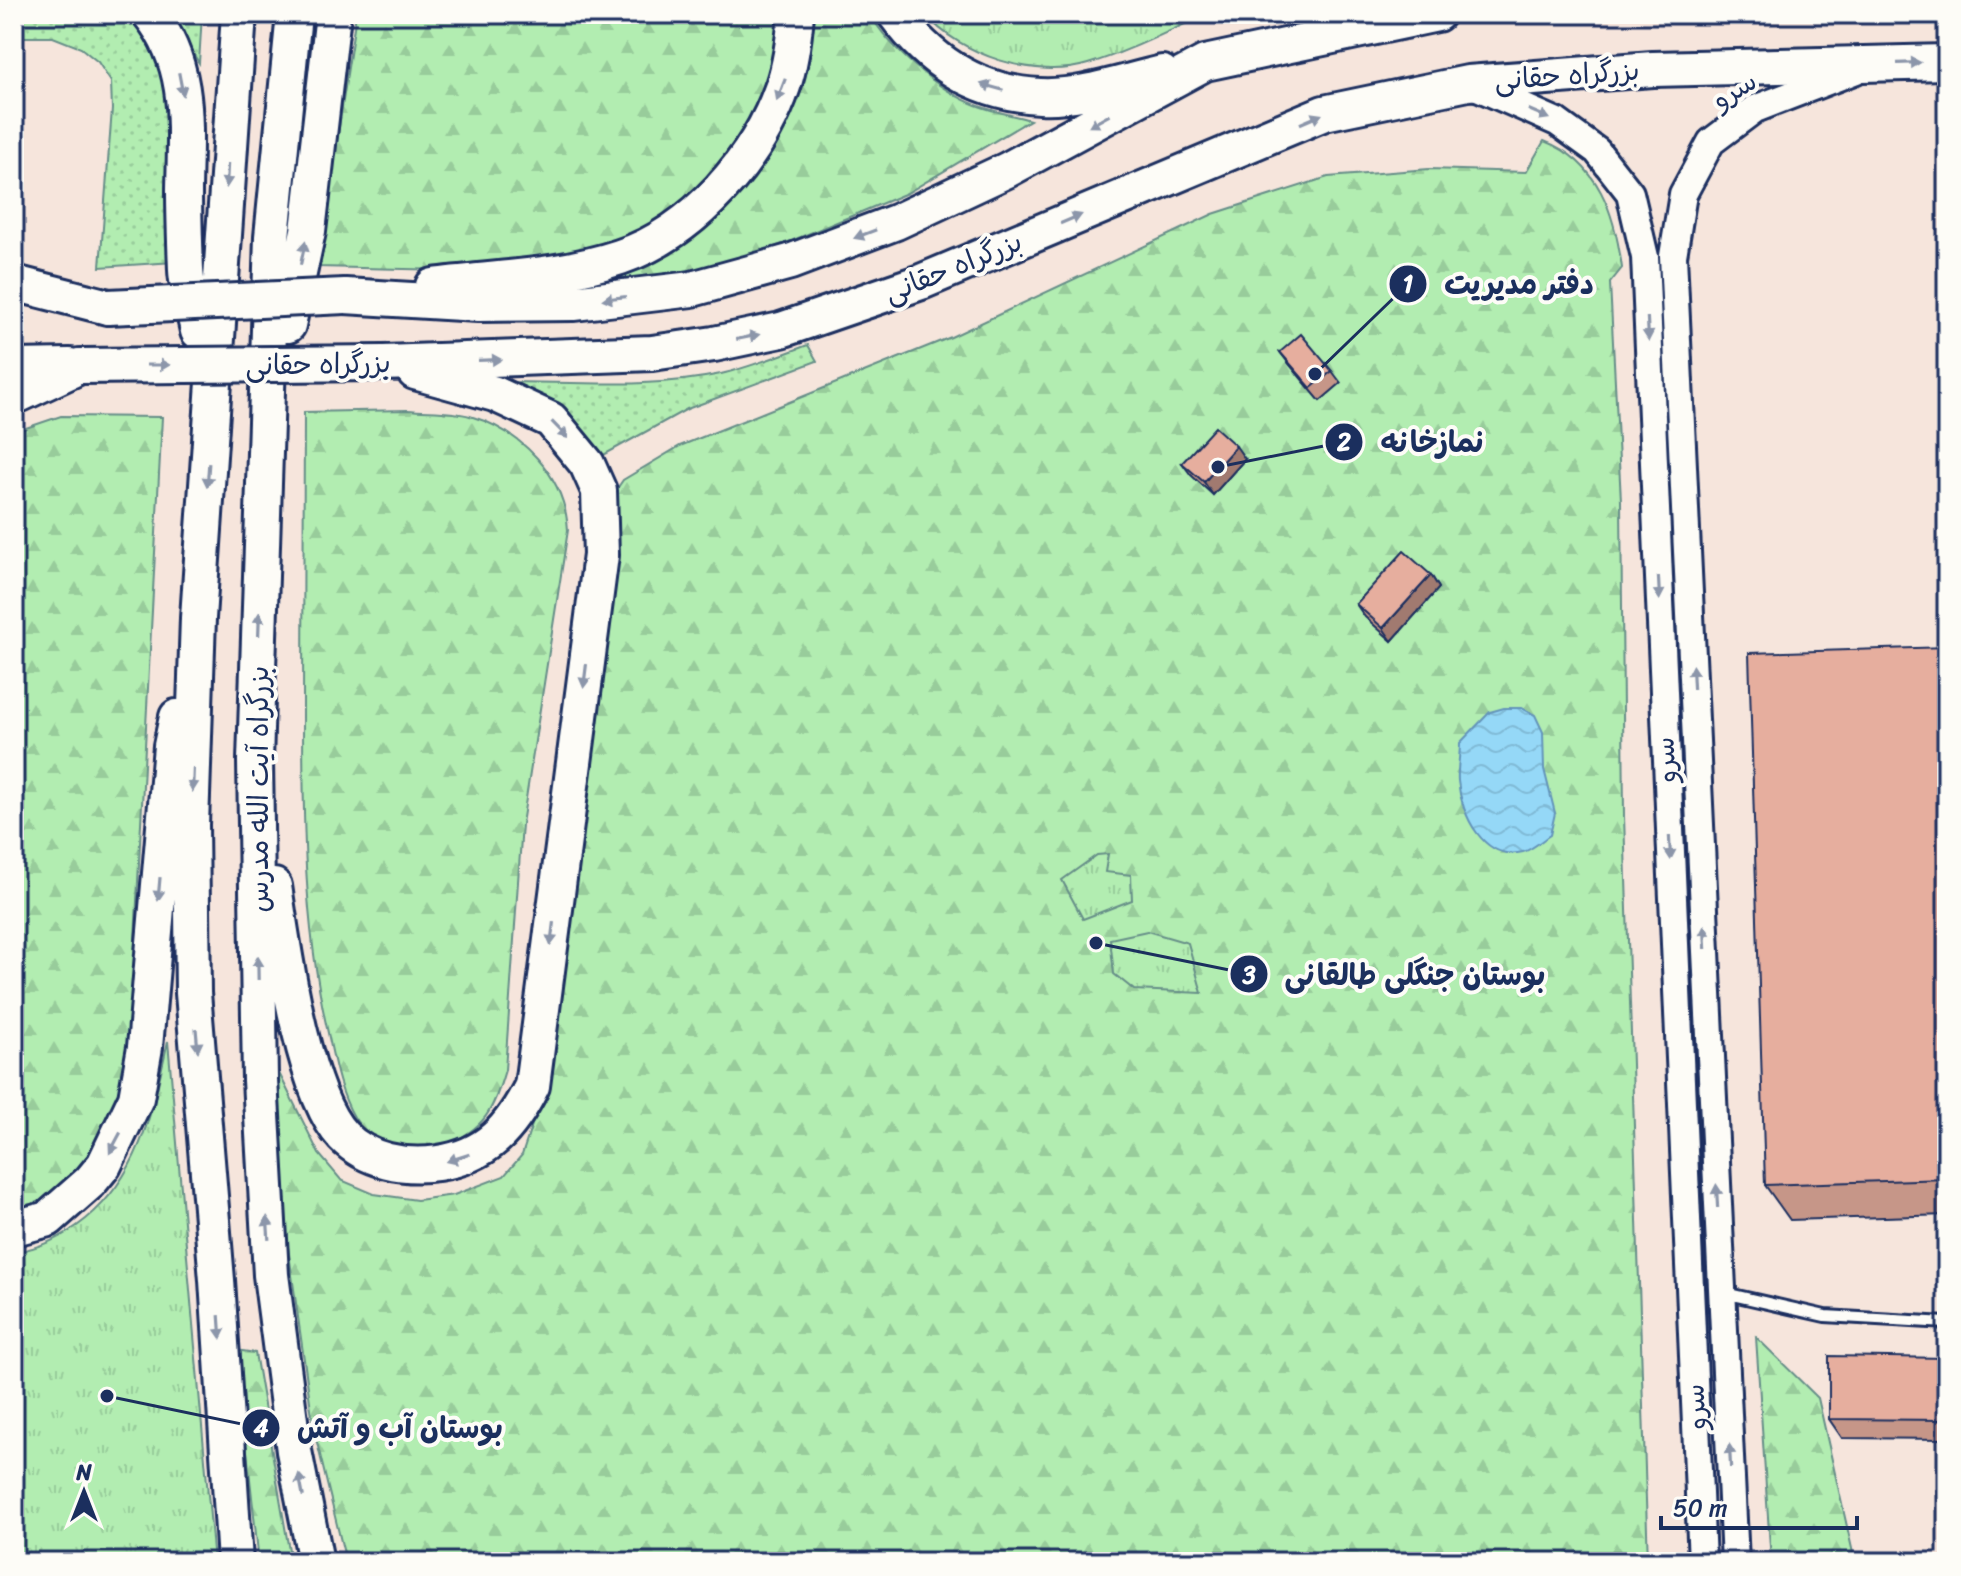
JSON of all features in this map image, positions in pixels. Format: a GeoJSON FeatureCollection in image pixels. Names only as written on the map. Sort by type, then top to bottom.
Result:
{"type":"FeatureCollection","features":[{"type":"Feature","properties":{"kind":"highway"},"geometry":{"type":"LineString","coordinates":[[150,14],[169,44],[183,86],[186,121],[186,275],[213,397]]}},
{"type":"Feature","properties":{"kind":"highway"},"geometry":{"type":"LineString","coordinates":[[235,1562],[217,1280],[193,993],[191,825],[198,618],[239,14]]}},
{"type":"Feature","properties":{"kind":"highway"},"geometry":{"type":"LineString","coordinates":[[265,439],[308,231],[333,14]]}},
{"type":"Feature","properties":{"kind":"highway"},"geometry":{"type":"LineString","coordinates":[[14,309],[345,296],[559,270],[621,257],[652,242],[707,202],[728,180],[764,129],[783,87],[793,49],[796,14]]}},
{"type":"Feature","properties":{"kind":"highway"},"geometry":{"type":"LineString","coordinates":[[895,14],[921,47],[946,67],[1009,92],[1042,96],[1082,92],[1437,14]]}},
{"type":"Feature","properties":{"kind":"highway","name":"بزرگراه آیت الله مدرس"},"geometry":{"type":"LineString","coordinates":[[296,20],[272,237],[255,761],[260,1080],[271,1275],[294,1451],[316,1562]]}},
{"type":"Feature","properties":{"kind":"highway","name":"بزرگراه حقانی"},"geometry":{"type":"LineString","coordinates":[[14,367],[384,363],[652,353],[714,344],[781,330],[921,282],[1324,113],[1468,83],[1653,69],[1947,62]]}},
{"type":"Feature","properties":{"kind":"highway"},"geometry":{"type":"LineString","coordinates":[[345,296],[478,304],[574,303],[692,289],[790,262],[896,222],[1007,170],[1205,63]]}},
{"type":"Feature","properties":{"kind":"highway"},"geometry":{"type":"LineString","coordinates":[[14,283],[108,307]]}},
{"type":"Feature","properties":{"kind":"highway"},"geometry":{"type":"LineString","coordinates":[[255,761],[289,984],[311,1068],[326,1109],[343,1136],[388,1162],[419,1166],[448,1162],[476,1152],[501,1135],[518,1114],[532,1086],[601,555],[599,491],[587,464],[551,420],[495,394],[384,363]]}},
{"type":"Feature","properties":{"kind":"highway"},"geometry":{"type":"LineString","coordinates":[[14,397],[80,366]]}},
{"type":"Feature","properties":{"kind":"highway"},"geometry":{"type":"LineString","coordinates":[[14,1228],[48,1219],[90,1182],[104,1165],[136,1098],[145,1047],[171,746],[198,618]]}},
{"type":"Feature","properties":{"kind":"street","name":"سرو"},"geometry":{"type":"LineString","coordinates":[[1735,1562],[1673,256],[1683,194],[1711,142],[1755,109],[1871,64]]}},
{"type":"Feature","properties":{"kind":"street","name":"سرو"},"geometry":{"type":"LineString","coordinates":[[1468,83],[1557,122],[1597,151],[1630,193],[1645,257],[1702,1562]]}},
{"type":"Feature","properties":{"kind":"lane"},"geometry":{"type":"LineString","coordinates":[[1722,1292],[1825,1316],[1947,1323]]}},
{"type":"Feature","properties":{"kind":"green space"},"geometry":{"type":"Polygon","coordinates":[[[14,14],[130,14],[142,26],[165,66],[176,106],[174,262],[100,267],[112,109],[111,82],[98,62],[81,48],[53,37],[14,37],[14,14]]]}},
{"type":"Feature","properties":{"kind":"green space"},"geometry":{"type":"Polygon","coordinates":[[[169,14],[202,14],[199,63],[169,14]]]}},
{"type":"Feature","properties":{"kind":"green space"},"geometry":{"type":"Polygon","coordinates":[[[356,14],[787,14],[770,92],[728,165],[662,224],[565,262],[447,270],[318,267],[356,14]]]}},
{"type":"Feature","properties":{"kind":"green space"},"geometry":{"type":"Polygon","coordinates":[[[805,14],[870,14],[902,54],[946,90],[976,105],[1030,120],[907,193],[791,241],[724,265],[585,286],[624,271],[716,208],[805,14]]]}},
{"type":"Feature","properties":{"kind":"green space"},"geometry":{"type":"Polygon","coordinates":[[[925,14],[1207,14],[1103,59],[1068,68],[1046,69],[1023,66],[978,52],[940,29],[925,14]]]}},
{"type":"Feature","properties":{"kind":"green space"},"geometry":{"type":"Polygon","coordinates":[[[1544,141],[1578,162],[1601,192],[1615,228],[1622,268],[1610,283],[1621,501],[1624,816],[1648,1562],[346,1562],[314,1430],[287,1240],[278,1071],[319,1154],[341,1180],[374,1194],[417,1200],[454,1195],[504,1176],[522,1155],[542,1094],[586,796],[616,490],[623,480],[680,446],[951,337],[1213,214],[1328,177],[1429,169],[1526,172],[1544,141]]]}},
{"type":"Feature","properties":{"kind":"green space"},"geometry":{"type":"Polygon","coordinates":[[[808,345],[817,361],[687,409],[600,457],[489,382],[635,383],[693,379],[743,368],[808,345]]]}},
{"type":"Feature","properties":{"kind":"green space"},"geometry":{"type":"Polygon","coordinates":[[[408,410],[470,416],[489,423],[523,444],[537,458],[559,491],[568,530],[522,824],[505,1070],[496,1097],[486,1117],[478,1125],[445,1146],[420,1151],[394,1147],[361,1127],[348,1106],[340,1084],[318,984],[313,944],[303,785],[304,412],[408,410]]]}},
{"type":"Feature","properties":{"kind":"green space"},"geometry":{"type":"Polygon","coordinates":[[[61,416],[162,417],[129,1056],[114,1119],[89,1170],[57,1204],[14,1215],[14,432],[61,416]]]}},
{"type":"Feature","properties":{"kind":"green space"},"geometry":{"type":"Polygon","coordinates":[[[1108,854],[1105,872],[1131,875],[1132,900],[1083,919],[1062,880],[1097,855],[1108,854]]]}},
{"type":"Feature","properties":{"kind":"green space"},"geometry":{"type":"Polygon","coordinates":[[[1147,931],[1188,943],[1202,993],[1134,990],[1114,974],[1110,939],[1147,931]]]}},
{"type":"Feature","properties":{"kind":"green space"},"geometry":{"type":"Polygon","coordinates":[[[168,1041],[214,1562],[14,1562],[14,1252],[44,1244],[70,1231],[105,1201],[120,1181],[142,1138],[168,1041]]]}},
{"type":"Feature","properties":{"kind":"green space"},"geometry":{"type":"Polygon","coordinates":[[[1756,1337],[1818,1398],[1855,1562],[1771,1562],[1756,1337]]]}},
{"type":"Feature","properties":{"kind":"green space"},"geometry":{"type":"Polygon","coordinates":[[[236,1350],[255,1353],[291,1562],[259,1562],[236,1350]]]}},
{"type":"Feature","properties":{"kind":"water"},"geometry":{"type":"Polygon","coordinates":[[[1522,708],[1535,715],[1543,732],[1544,769],[1555,813],[1550,835],[1523,852],[1509,853],[1486,843],[1470,821],[1460,794],[1460,743],[1490,712],[1522,708]]]}},
{"type":"Feature","properties":{"kind":"building"},"geometry":{"type":"Polygon","coordinates":[[[1301,334],[1332,371],[1311,388],[1280,352],[1301,334]]]}},
{"type":"Feature","properties":{"kind":"building"},"geometry":{"type":"Polygon","coordinates":[[[1215,427],[1236,446],[1204,482],[1182,463],[1215,427]]]}},
{"type":"Feature","properties":{"kind":"building"},"geometry":{"type":"Polygon","coordinates":[[[1404,551],[1431,575],[1383,628],[1356,604],[1404,551]]]}},
{"type":"Feature","properties":{"kind":"building"},"geometry":{"type":"Polygon","coordinates":[[[1947,647],[1947,1179],[1765,1185],[1749,653],[1947,647]]]}},
{"type":"Feature","properties":{"kind":"building"},"geometry":{"type":"Polygon","coordinates":[[[1829,1356],[1947,1358],[1947,1420],[1829,1419],[1829,1356]]]}},
{"type":"Feature","properties":{"kind":"place","name":"دفتر مدیریت"},"geometry":{"type":"Point","coordinates":[1315,374]}},
{"type":"Feature","properties":{"kind":"place","name":"نمازخانه"},"geometry":{"type":"Point","coordinates":[1218,467]}},
{"type":"Feature","properties":{"kind":"place","name":"بوستان جنگلی طالقانی"},"geometry":{"type":"Point","coordinates":[1096,943]}},
{"type":"Feature","properties":{"kind":"place","name":"بوستان آب و آتش"},"geometry":{"type":"Point","coordinates":[107,1396]}}]}
